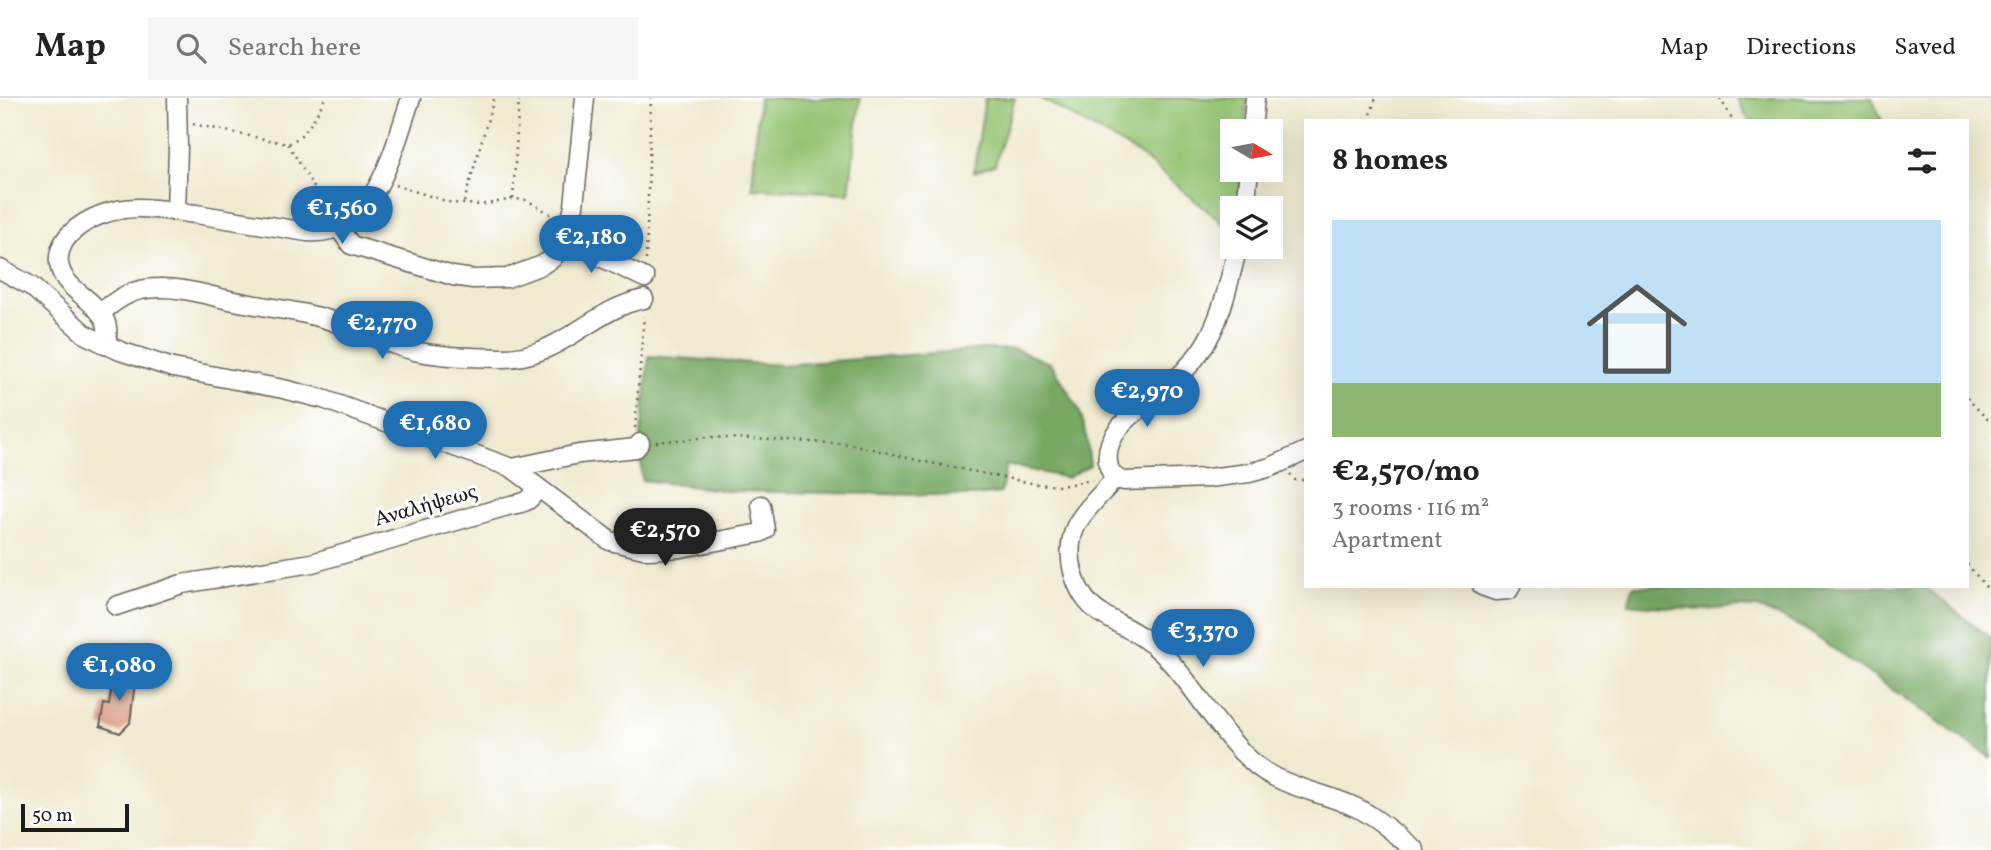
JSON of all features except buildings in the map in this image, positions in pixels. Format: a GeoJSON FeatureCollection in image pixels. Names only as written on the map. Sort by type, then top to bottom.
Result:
{"type":"FeatureCollection","features":[{"type":"Feature","properties":{"kind":"street"},"geometry":{"type":"LineString","coordinates":[[176,211],[177,98]]}},
{"type":"Feature","properties":{"kind":"street"},"geometry":{"type":"LineString","coordinates":[[104,345],[109,330],[100,313],[66,279],[60,268],[59,254],[63,240],[77,227],[109,212],[138,208],[176,211],[307,232],[319,233],[338,227],[361,210],[382,181],[411,98]]}},
{"type":"Feature","properties":{"kind":"street"},"geometry":{"type":"LineString","coordinates":[[338,227],[351,245],[443,273],[473,279],[507,278],[542,265],[553,258],[569,228],[574,206],[585,98]]}},
{"type":"Feature","properties":{"kind":"street"},"geometry":{"type":"LineString","coordinates":[[1253,119],[1255,98]]}},
{"type":"Feature","properties":{"kind":"street"},"geometry":{"type":"LineString","coordinates":[[569,228],[594,254],[645,278]]}},
{"type":"Feature","properties":{"kind":"street"},"geometry":{"type":"LineString","coordinates":[[1234,259],[1216,319],[1203,346],[1173,383],[1118,430],[1108,452],[1108,462],[1114,475],[1124,481],[1138,481],[1235,475],[1262,470],[1304,452]]}},
{"type":"Feature","properties":{"kind":"street","name":"Αναλήψεως"},"geometry":{"type":"LineString","coordinates":[[0,269],[31,286],[86,335],[104,345],[173,368],[323,399],[512,468],[536,486],[534,495],[526,503],[312,562],[182,584],[116,606]]}},
{"type":"Feature","properties":{"kind":"street"},"geometry":{"type":"LineString","coordinates":[[100,313],[139,290],[179,289],[320,317],[417,352],[503,358],[525,357],[543,352],[627,302],[645,299]]}},
{"type":"Feature","properties":{"kind":"street"},"geometry":{"type":"LineString","coordinates":[[512,468],[579,454],[638,446]]}},
{"type":"Feature","properties":{"kind":"street"},"geometry":{"type":"LineString","coordinates":[[1114,475],[1074,531],[1072,561],[1074,577],[1081,594],[1097,611],[1140,635],[1160,650],[1180,671],[1241,750],[1259,767],[1288,783],[1357,808],[1415,850]]}},
{"type":"Feature","properties":{"kind":"street"},"geometry":{"type":"LineString","coordinates":[[536,486],[610,541],[648,550],[681,548],[760,533],[765,530],[761,505]]}},
{"type":"Feature","properties":{"kind":"street"},"geometry":{"type":"LineString","coordinates":[[1489,588],[1503,592],[1510,588]]}},
{"type":"Feature","properties":{"kind":"path"},"geometry":{"type":"LineString","coordinates":[[177,123],[216,128],[288,144],[297,140],[304,132],[325,98]]}},
{"type":"Feature","properties":{"kind":"path"},"geometry":{"type":"LineString","coordinates":[[463,203],[494,98]]}},
{"type":"Feature","properties":{"kind":"path"},"geometry":{"type":"LineString","coordinates":[[513,199],[519,98]]}},
{"type":"Feature","properties":{"kind":"path"},"geometry":{"type":"LineString","coordinates":[[645,278],[651,98]]}},
{"type":"Feature","properties":{"kind":"path"},"geometry":{"type":"LineString","coordinates":[[1369,119],[1376,98]]}},
{"type":"Feature","properties":{"kind":"path"},"geometry":{"type":"LineString","coordinates":[[1720,98],[1732,119]]}},
{"type":"Feature","properties":{"kind":"path"},"geometry":{"type":"LineString","coordinates":[[288,144],[338,227]]}},
{"type":"Feature","properties":{"kind":"path"},"geometry":{"type":"LineString","coordinates":[[382,181],[452,203],[481,205],[513,199],[527,200],[569,228]]}},
{"type":"Feature","properties":{"kind":"path"},"geometry":{"type":"LineString","coordinates":[[645,299],[637,390],[638,446],[710,437],[851,444],[1036,484],[1060,486],[1114,475]]}},
{"type":"Feature","properties":{"kind":"path"},"geometry":{"type":"LineString","coordinates":[[1969,400],[1991,423]]}},
{"type":"Feature","properties":{"kind":"path"},"geometry":{"type":"LineString","coordinates":[[1969,566],[1991,593]]}},
{"type":"Feature","properties":{"kind":"green space"},"geometry":{"type":"Polygon","coordinates":[[[759,98],[860,98],[849,193],[752,188],[759,98]]]}},
{"type":"Feature","properties":{"kind":"green space"},"geometry":{"type":"Polygon","coordinates":[[[985,98],[1015,98],[995,165],[974,172],[985,98]]]}},
{"type":"Feature","properties":{"kind":"green space"},"geometry":{"type":"Polygon","coordinates":[[[1040,98],[1247,98],[1246,119],[1220,119],[1220,182],[1241,182],[1239,196],[1220,196],[1220,221],[1140,155],[1040,98]]]}},
{"type":"Feature","properties":{"kind":"green space"},"geometry":{"type":"Polygon","coordinates":[[[1737,98],[1872,98],[1881,119],[1748,119],[1737,98]]]}},
{"type":"Feature","properties":{"kind":"green space"},"geometry":{"type":"Polygon","coordinates":[[[1015,349],[1052,364],[1079,410],[1086,434],[1090,465],[1067,478],[1006,465],[1001,493],[974,496],[730,491],[642,480],[640,443],[649,356],[781,365],[1015,349]]]}},
{"type":"Feature","properties":{"kind":"green space"},"geometry":{"type":"Polygon","coordinates":[[[1632,588],[1926,588],[1991,638],[1991,758],[1805,629],[1779,616],[1757,608],[1703,610],[1628,604],[1632,588]]]}}]}
